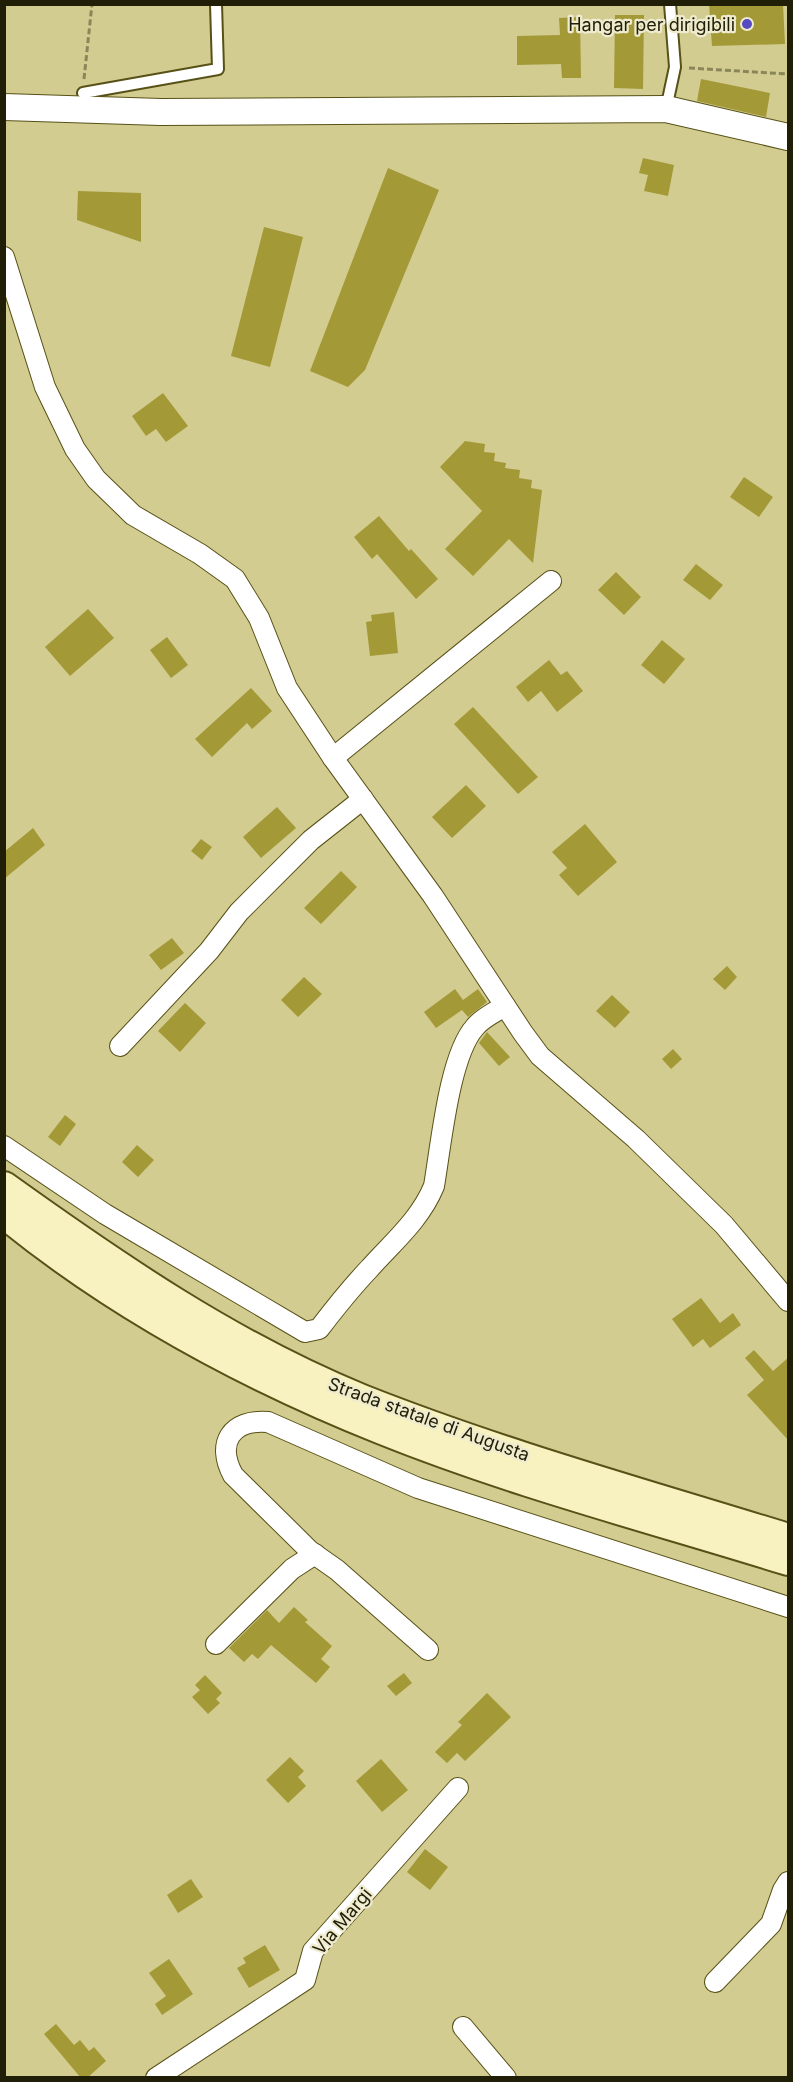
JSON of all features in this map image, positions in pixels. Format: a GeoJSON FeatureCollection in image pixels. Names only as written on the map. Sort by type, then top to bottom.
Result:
{"type":"FeatureCollection","features":[{"type":"Feature","properties":{"kind":"main road","name":"Strada statale di Augusta"},"geometry":{"type":"LineString","coordinates":[[4,1186],[112,1264],[183,1308],[265,1353],[361,1398],[470,1438],[789,1538]]}},
{"type":"Feature","properties":{"kind":"main road","name":"Strada statale di Augusta"},"geometry":{"type":"LineString","coordinates":[[4,1214],[140,1311],[264,1378],[382,1430],[476,1464],[789,1561]]}},
{"type":"Feature","properties":{"kind":"street"},"geometry":{"type":"LineString","coordinates":[[4,107],[83,95],[161,112],[613,108],[666,110],[718,119],[789,137]]}},
{"type":"Feature","properties":{"kind":"street"},"geometry":{"type":"LineString","coordinates":[[4,257],[45,387],[75,449],[96,479],[133,515],[200,554],[235,579],[260,618],[287,688],[333,758],[433,896],[540,1056],[636,1139],[724,1225],[789,1301]]}},
{"type":"Feature","properties":{"kind":"street"},"geometry":{"type":"LineString","coordinates":[[333,758],[551,581]]}},
{"type":"Feature","properties":{"kind":"street"},"geometry":{"type":"LineString","coordinates":[[120,1046],[209,951],[239,912],[311,840],[363,800]]}},
{"type":"Feature","properties":{"kind":"street"},"geometry":{"type":"LineString","coordinates":[[4,1146],[105,1214],[305,1332],[319,1329],[345,1294],[427,1205],[434,1186],[455,1070],[463,1047],[476,1025],[505,1006]]}},
{"type":"Feature","properties":{"kind":"street"},"geometry":{"type":"LineString","coordinates":[[428,1650],[338,1570],[315,1554],[249,1492],[226,1461],[225,1444],[233,1432],[245,1424],[268,1422],[418,1488],[789,1607]]}},
{"type":"Feature","properties":{"kind":"street"},"geometry":{"type":"LineString","coordinates":[[216,1644],[292,1569],[315,1554]]}},
{"type":"Feature","properties":{"kind":"street","name":"Via Margi"},"geometry":{"type":"LineString","coordinates":[[156,2078],[305,1980],[313,1951],[458,1788]]}},
{"type":"Feature","properties":{"kind":"street"},"geometry":{"type":"LineString","coordinates":[[715,1982],[771,1923],[783,1890],[789,1882]]}},
{"type":"Feature","properties":{"kind":"street"},"geometry":{"type":"LineString","coordinates":[[463,2028],[506,2078]]}},
{"type":"Feature","properties":{"kind":"lane"},"geometry":{"type":"LineString","coordinates":[[83,95],[218,69],[216,4]]}},
{"type":"Feature","properties":{"kind":"lane"},"geometry":{"type":"LineString","coordinates":[[666,110],[675,67],[670,4]]}},
{"type":"Feature","properties":{"kind":"path"},"geometry":{"type":"LineString","coordinates":[[83,95],[92,4]]}},
{"type":"Feature","properties":{"kind":"path"},"geometry":{"type":"LineString","coordinates":[[675,67],[789,74]]}},
{"type":"Feature","properties":{"kind":"building","name":"Hangar per dirigibili"},"geometry":{"type":"Polygon","coordinates":[[[709,4],[783,4],[785,44],[712,46],[709,4]]]}},
{"type":"Feature","properties":{"kind":"building"},"geometry":{"type":"Polygon","coordinates":[[[615,15],[644,15],[643,89],[614,88],[615,15]]]}},
{"type":"Feature","properties":{"kind":"building"},"geometry":{"type":"Polygon","coordinates":[[[580,17],[581,78],[562,78],[561,64],[517,65],[517,36],[560,35],[559,18],[580,17]]]}},
{"type":"Feature","properties":{"kind":"building"},"geometry":{"type":"Polygon","coordinates":[[[701,79],[770,93],[766,117],[697,101],[701,79]]]}},
{"type":"Feature","properties":{"kind":"building"},"geometry":{"type":"Polygon","coordinates":[[[643,158],[674,165],[668,196],[644,191],[648,175],[639,173],[643,158]]]}},
{"type":"Feature","properties":{"kind":"building"},"geometry":{"type":"Polygon","coordinates":[[[388,168],[439,190],[365,370],[348,387],[310,371],[388,168]]]}},
{"type":"Feature","properties":{"kind":"building"},"geometry":{"type":"Polygon","coordinates":[[[78,191],[141,193],[141,242],[77,220],[78,191]]]}},
{"type":"Feature","properties":{"kind":"building"},"geometry":{"type":"Polygon","coordinates":[[[264,227],[303,237],[270,367],[231,356],[264,227]]]}},
{"type":"Feature","properties":{"kind":"building"},"geometry":{"type":"Polygon","coordinates":[[[163,393],[188,426],[166,442],[156,429],[146,436],[132,416],[163,393]]]}},
{"type":"Feature","properties":{"kind":"building"},"geometry":{"type":"Polygon","coordinates":[[[465,441],[485,444],[484,452],[495,453],[494,461],[506,463],[505,468],[520,470],[519,478],[532,480],[531,488],[542,490],[533,563],[509,539],[473,576],[445,549],[482,511],[440,467],[465,441]]]}},
{"type":"Feature","properties":{"kind":"building"},"geometry":{"type":"Polygon","coordinates":[[[744,477],[773,497],[759,517],[730,497],[744,477]]]}},
{"type":"Feature","properties":{"kind":"building"},"geometry":{"type":"Polygon","coordinates":[[[379,516],[409,551],[411,549],[438,579],[416,599],[377,554],[372,559],[354,537],[379,516]]]}},
{"type":"Feature","properties":{"kind":"building"},"geometry":{"type":"Polygon","coordinates":[[[696,564],[723,585],[710,600],[683,580],[696,564]]]}},
{"type":"Feature","properties":{"kind":"building"},"geometry":{"type":"Polygon","coordinates":[[[616,572],[641,597],[624,615],[598,590],[616,572]]]}},
{"type":"Feature","properties":{"kind":"building"},"geometry":{"type":"Polygon","coordinates":[[[88,609],[114,638],[70,676],[45,647],[88,609]]]}},
{"type":"Feature","properties":{"kind":"building"},"geometry":{"type":"Polygon","coordinates":[[[394,612],[398,653],[370,656],[366,622],[372,621],[371,615],[394,612]]]}},
{"type":"Feature","properties":{"kind":"building"},"geometry":{"type":"Polygon","coordinates":[[[167,637],[188,665],[171,678],[150,650],[167,637]]]}},
{"type":"Feature","properties":{"kind":"building"},"geometry":{"type":"Polygon","coordinates":[[[662,640],[685,659],[664,684],[641,665],[662,640]]]}},
{"type":"Feature","properties":{"kind":"building"},"geometry":{"type":"Polygon","coordinates":[[[549,660],[561,675],[567,671],[583,691],[557,712],[541,691],[528,702],[516,687],[549,660]]]}},
{"type":"Feature","properties":{"kind":"building"},"geometry":{"type":"Polygon","coordinates":[[[251,688],[272,711],[252,729],[247,723],[212,757],[195,739],[251,688]]]}},
{"type":"Feature","properties":{"kind":"building"},"geometry":{"type":"Polygon","coordinates":[[[473,707],[538,777],[518,794],[454,724],[473,707]]]}},
{"type":"Feature","properties":{"kind":"building"},"geometry":{"type":"Polygon","coordinates":[[[466,785],[486,806],[452,838],[432,817],[466,785]]]}},
{"type":"Feature","properties":{"kind":"building"},"geometry":{"type":"Polygon","coordinates":[[[277,807],[296,828],[261,858],[243,837],[277,807]]]}},
{"type":"Feature","properties":{"kind":"building"},"geometry":{"type":"Polygon","coordinates":[[[585,824],[617,862],[578,896],[559,875],[567,868],[552,852],[585,824]]]}},
{"type":"Feature","properties":{"kind":"building"},"geometry":{"type":"Polygon","coordinates":[[[33,828],[45,845],[4,879],[4,852],[33,828]]]}},
{"type":"Feature","properties":{"kind":"building"},"geometry":{"type":"Polygon","coordinates":[[[201,839],[212,847],[202,860],[191,851],[201,839]]]}},
{"type":"Feature","properties":{"kind":"building"},"geometry":{"type":"Polygon","coordinates":[[[341,871],[357,887],[321,924],[304,908],[341,871]]]}},
{"type":"Feature","properties":{"kind":"building"},"geometry":{"type":"Polygon","coordinates":[[[172,938],[184,953],[161,970],[149,955],[172,938]]]}},
{"type":"Feature","properties":{"kind":"building"},"geometry":{"type":"Polygon","coordinates":[[[727,966],[737,977],[725,990],[713,979],[727,966]]]}},
{"type":"Feature","properties":{"kind":"building"},"geometry":{"type":"Polygon","coordinates":[[[304,977],[322,994],[298,1017],[281,1000],[304,977]]]}},
{"type":"Feature","properties":{"kind":"building"},"geometry":{"type":"Polygon","coordinates":[[[455,989],[463,1000],[478,989],[487,1002],[468,1017],[462,1010],[436,1028],[424,1012],[455,989]]]}},
{"type":"Feature","properties":{"kind":"building"},"geometry":{"type":"Polygon","coordinates":[[[612,995],[630,1012],[615,1028],[596,1011],[612,995]]]}},
{"type":"Feature","properties":{"kind":"building"},"geometry":{"type":"Polygon","coordinates":[[[185,1003],[206,1023],[180,1052],[158,1031],[185,1003]]]}},
{"type":"Feature","properties":{"kind":"building"},"geometry":{"type":"Polygon","coordinates":[[[487,1032],[510,1057],[499,1066],[479,1043],[487,1032]]]}},
{"type":"Feature","properties":{"kind":"building"},"geometry":{"type":"Polygon","coordinates":[[[673,1049],[682,1059],[671,1069],[662,1059],[673,1049]]]}},
{"type":"Feature","properties":{"kind":"building"},"geometry":{"type":"Polygon","coordinates":[[[65,1115],[76,1124],[60,1146],[48,1137],[65,1115]]]}},
{"type":"Feature","properties":{"kind":"building"},"geometry":{"type":"Polygon","coordinates":[[[137,1145],[154,1160],[138,1177],[122,1162],[137,1145]]]}},
{"type":"Feature","properties":{"kind":"building"},"geometry":{"type":"Polygon","coordinates":[[[701,1298],[720,1323],[733,1313],[741,1325],[710,1348],[703,1339],[693,1347],[672,1319],[701,1298]]]}},
{"type":"Feature","properties":{"kind":"building"},"geometry":{"type":"Polygon","coordinates":[[[754,1350],[773,1371],[789,1357],[789,1441],[747,1395],[764,1380],[745,1358],[754,1350]]]}},
{"type":"Feature","properties":{"kind":"building"},"geometry":{"type":"Polygon","coordinates":[[[294,1607],[308,1620],[305,1622],[332,1646],[321,1659],[330,1667],[316,1683],[271,1645],[258,1659],[252,1654],[244,1662],[229,1648],[267,1610],[279,1623],[294,1607]]]}},
{"type":"Feature","properties":{"kind":"building"},"geometry":{"type":"Polygon","coordinates":[[[404,1673],[412,1683],[396,1696],[387,1686],[404,1673]]]}},
{"type":"Feature","properties":{"kind":"building"},"geometry":{"type":"Polygon","coordinates":[[[205,1675],[222,1693],[216,1699],[220,1703],[208,1714],[192,1697],[200,1690],[195,1685],[205,1675]]]}},
{"type":"Feature","properties":{"kind":"building"},"geometry":{"type":"Polygon","coordinates":[[[487,1693],[511,1717],[465,1761],[457,1753],[447,1763],[435,1752],[462,1725],[458,1722],[487,1693]]]}},
{"type":"Feature","properties":{"kind":"building"},"geometry":{"type":"Polygon","coordinates":[[[290,1757],[304,1771],[298,1777],[306,1786],[288,1803],[266,1780],[290,1757]]]}},
{"type":"Feature","properties":{"kind":"building"},"geometry":{"type":"Polygon","coordinates":[[[381,1759],[408,1790],[382,1812],[356,1781],[381,1759]]]}},
{"type":"Feature","properties":{"kind":"building"},"geometry":{"type":"Polygon","coordinates":[[[425,1849],[448,1867],[430,1890],[407,1872],[425,1849]]]}},
{"type":"Feature","properties":{"kind":"building"},"geometry":{"type":"Polygon","coordinates":[[[191,1879],[203,1897],[178,1913],[167,1895],[191,1879]]]}},
{"type":"Feature","properties":{"kind":"building"},"geometry":{"type":"Polygon","coordinates":[[[265,1945],[280,1970],[249,1988],[237,1968],[246,1963],[243,1958],[265,1945]]]}},
{"type":"Feature","properties":{"kind":"building"},"geometry":{"type":"Polygon","coordinates":[[[169,1959],[193,1994],[162,2015],[155,2004],[166,1996],[149,1973],[169,1959]]]}},
{"type":"Feature","properties":{"kind":"building"},"geometry":{"type":"Polygon","coordinates":[[[56,2024],[74,2045],[80,2040],[89,2051],[94,2047],[106,2061],[87,2078],[81,2078],[44,2034],[56,2024]]]}},
{"type":"Feature","properties":{"kind":"place","name":"Hangar per dirigibili"},"geometry":{"type":"Point","coordinates":[747,24]}}]}
